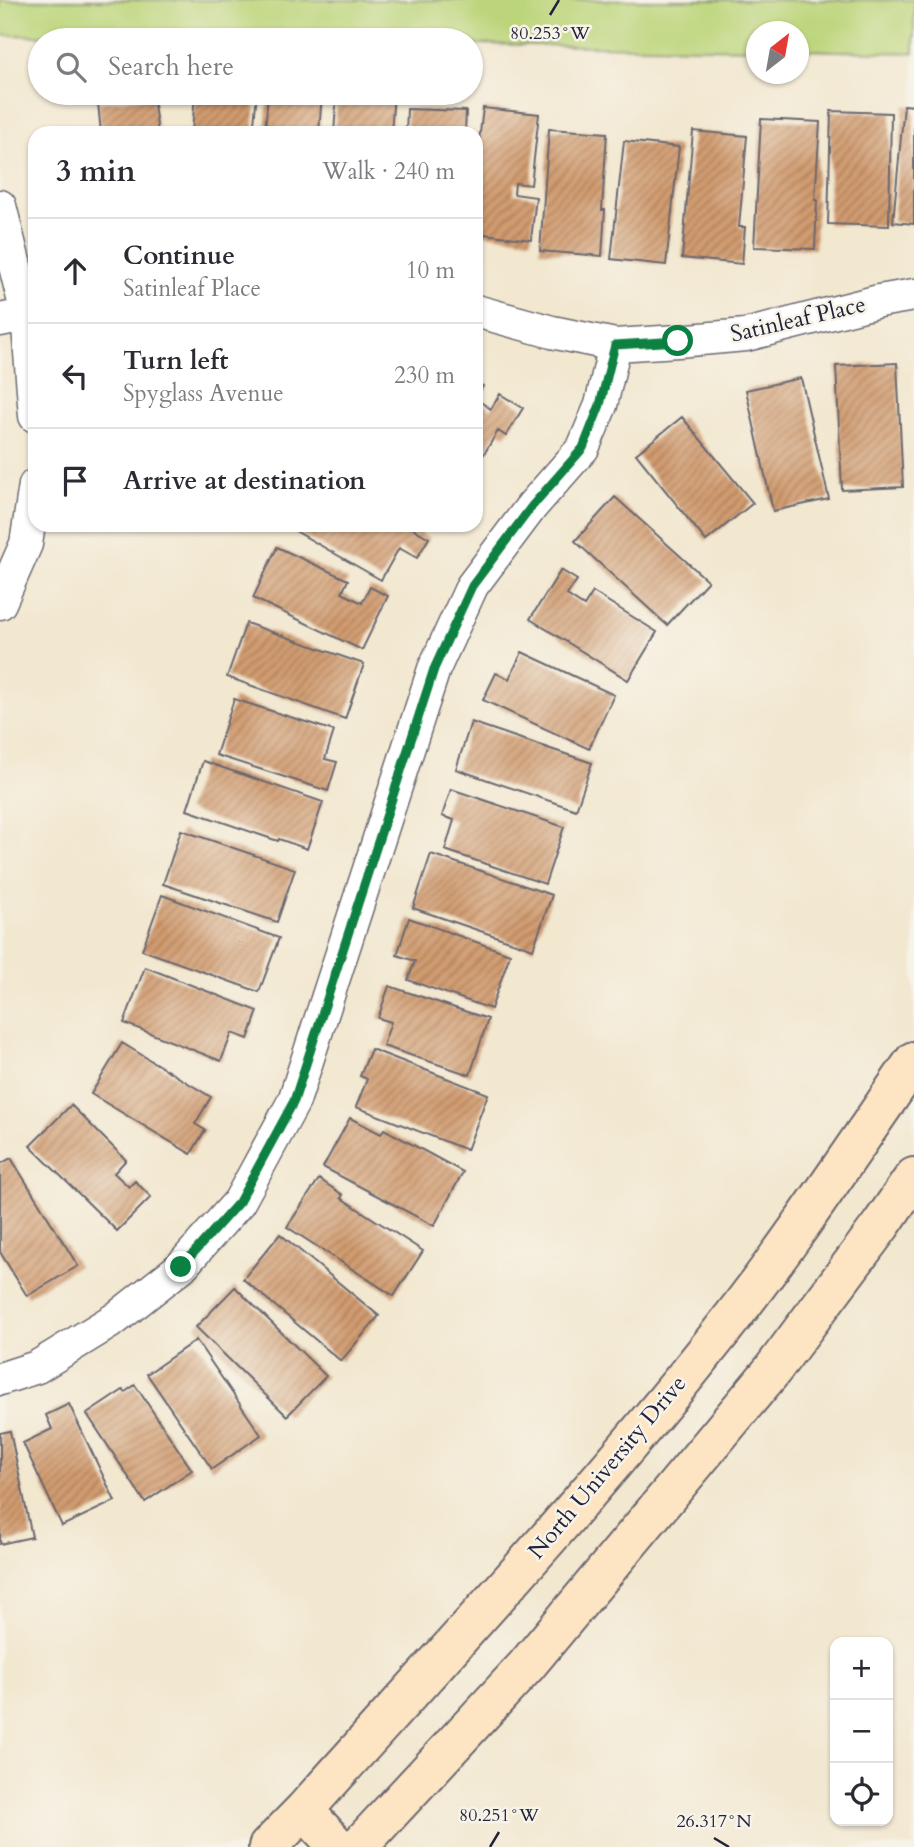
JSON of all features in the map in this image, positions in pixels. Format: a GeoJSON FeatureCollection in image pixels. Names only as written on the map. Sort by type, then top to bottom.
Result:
{"type":"FeatureCollection","features":[{"type":"Feature","properties":{"kind":"main road","name":"North University Drive"},"geometry":{"type":"LineString","coordinates":[[268,1847],[558,1527],[722,1331],[822,1195],[914,1060]]}},
{"type":"Feature","properties":{"kind":"main road"},"geometry":{"type":"LineString","coordinates":[[358,1847],[526,1666],[771,1372],[914,1177]]}},
{"type":"Feature","properties":{"kind":"main road"},"geometry":{"type":"LineString","coordinates":[[304,1810],[338,1847]]}},
{"type":"Feature","properties":{"kind":"street"},"geometry":{"type":"LineString","coordinates":[[0,206],[28,366]]}},
{"type":"Feature","properties":{"kind":"street","name":"Satinleaf Place"},"geometry":{"type":"LineString","coordinates":[[483,313],[552,332],[615,345],[746,335],[878,300],[914,295]]}},
{"type":"Feature","properties":{"kind":"street"},"geometry":{"type":"LineString","coordinates":[[0,1379],[37,1367],[115,1320],[181,1267],[239,1202],[294,1101],[434,669],[472,586],[532,506],[583,448],[600,405],[615,345]]}},
{"type":"Feature","properties":{"kind":"street"},"geometry":{"type":"LineString","coordinates":[[0,603],[26,544],[28,531]]}},
{"type":"Feature","properties":{"kind":"green space"},"geometry":{"type":"Polygon","coordinates":[[[0,0],[914,0],[914,53],[809,50],[809,21],[746,21],[746,49],[483,44],[483,28],[28,28],[28,35],[2,35],[0,0]]]}},
{"type":"Feature","properties":{"kind":"building"},"geometry":{"type":"Polygon","coordinates":[[[98,105],[154,105],[157,126],[100,126],[98,105]]]}},
{"type":"Feature","properties":{"kind":"building"},"geometry":{"type":"Polygon","coordinates":[[[194,105],[256,105],[254,126],[193,126],[194,105]]]}},
{"type":"Feature","properties":{"kind":"building"},"geometry":{"type":"Polygon","coordinates":[[[267,105],[321,105],[320,126],[266,126],[267,105]]]}},
{"type":"Feature","properties":{"kind":"building"},"geometry":{"type":"Polygon","coordinates":[[[336,105],[393,105],[392,126],[335,126],[336,105]]]}},
{"type":"Feature","properties":{"kind":"building"},"geometry":{"type":"Polygon","coordinates":[[[904,105],[914,106],[914,224],[893,222],[904,105]]]}},
{"type":"Feature","properties":{"kind":"building"},"geometry":{"type":"Polygon","coordinates":[[[483,108],[539,114],[531,185],[515,183],[514,194],[536,197],[531,240],[483,234],[483,126],[481,126],[483,108]]]}},
{"type":"Feature","properties":{"kind":"building"},"geometry":{"type":"Polygon","coordinates":[[[407,109],[466,111],[465,126],[406,126],[407,109]]]}},
{"type":"Feature","properties":{"kind":"building"},"geometry":{"type":"Polygon","coordinates":[[[831,111],[891,113],[889,226],[828,224],[831,111]]]}},
{"type":"Feature","properties":{"kind":"building"},"geometry":{"type":"Polygon","coordinates":[[[761,119],[820,122],[815,249],[754,247],[761,119]]]}},
{"type":"Feature","properties":{"kind":"building"},"geometry":{"type":"Polygon","coordinates":[[[549,129],[607,133],[602,256],[540,251],[549,129]]]}},
{"type":"Feature","properties":{"kind":"building"},"geometry":{"type":"Polygon","coordinates":[[[693,131],[747,136],[739,227],[745,227],[742,264],[682,258],[693,131]]]}},
{"type":"Feature","properties":{"kind":"building"},"geometry":{"type":"Polygon","coordinates":[[[624,141],[679,147],[666,265],[611,259],[624,141]]]}},
{"type":"Feature","properties":{"kind":"building"},"geometry":{"type":"Polygon","coordinates":[[[897,363],[903,487],[842,490],[836,366],[897,363]]]}},
{"type":"Feature","properties":{"kind":"building"},"geometry":{"type":"Polygon","coordinates":[[[801,378],[829,499],[773,511],[746,390],[801,378]]]}},
{"type":"Feature","properties":{"kind":"building"},"geometry":{"type":"Polygon","coordinates":[[[500,394],[523,408],[506,436],[498,431],[484,454],[483,404],[491,409],[500,394]]]}},
{"type":"Feature","properties":{"kind":"building"},"geometry":{"type":"Polygon","coordinates":[[[682,417],[753,503],[706,541],[636,454],[682,417]]]}},
{"type":"Feature","properties":{"kind":"building"},"geometry":{"type":"Polygon","coordinates":[[[615,497],[708,581],[667,625],[575,541],[615,497]]]}},
{"type":"Feature","properties":{"kind":"building"},"geometry":{"type":"Polygon","coordinates":[[[297,532],[419,532],[429,538],[417,558],[399,548],[381,580],[297,532]]]}},
{"type":"Feature","properties":{"kind":"building"},"geometry":{"type":"Polygon","coordinates":[[[277,547],[348,580],[342,593],[362,603],[370,587],[388,596],[362,650],[253,598],[277,547]]]}},
{"type":"Feature","properties":{"kind":"building"},"geometry":{"type":"Polygon","coordinates":[[[561,570],[577,580],[567,595],[584,606],[593,592],[657,632],[628,680],[530,619],[561,570]]]}},
{"type":"Feature","properties":{"kind":"building"},"geometry":{"type":"Polygon","coordinates":[[[246,623],[364,664],[345,719],[227,677],[246,623]]]}},
{"type":"Feature","properties":{"kind":"building"},"geometry":{"type":"Polygon","coordinates":[[[522,652],[614,695],[589,749],[483,700],[496,673],[509,679],[522,652]]]}},
{"type":"Feature","properties":{"kind":"building"},"geometry":{"type":"Polygon","coordinates":[[[234,699],[334,731],[325,759],[337,762],[328,791],[216,755],[234,699]]]}},
{"type":"Feature","properties":{"kind":"building"},"geometry":{"type":"Polygon","coordinates":[[[471,722],[592,763],[576,810],[456,769],[471,722]]]}},
{"type":"Feature","properties":{"kind":"building"},"geometry":{"type":"Polygon","coordinates":[[[203,761],[323,802],[307,849],[187,810],[203,761]]]}},
{"type":"Feature","properties":{"kind":"building"},"geometry":{"type":"Polygon","coordinates":[[[451,789],[564,827],[545,884],[445,850],[454,820],[442,816],[451,789]]]}},
{"type":"Feature","properties":{"kind":"building"},"geometry":{"type":"Polygon","coordinates":[[[181,830],[295,869],[277,922],[163,884],[181,830]]]}},
{"type":"Feature","properties":{"kind":"building"},"geometry":{"type":"Polygon","coordinates":[[[431,854],[552,895],[533,949],[413,908],[431,854]]]}},
{"type":"Feature","properties":{"kind":"building"},"geometry":{"type":"Polygon","coordinates":[[[162,895],[279,938],[259,992],[142,950],[162,895]]]}},
{"type":"Feature","properties":{"kind":"building"},"geometry":{"type":"Polygon","coordinates":[[[409,918],[510,954],[491,1009],[408,980],[415,961],[397,955],[409,918]]]}},
{"type":"Feature","properties":{"kind":"building"},"geometry":{"type":"Polygon","coordinates":[[[145,967],[258,1011],[248,1039],[232,1033],[221,1061],[124,1023],[145,967]]]}},
{"type":"Feature","properties":{"kind":"building"},"geometry":{"type":"Polygon","coordinates":[[[389,986],[488,1019],[470,1075],[383,1046],[391,1022],[378,1018],[389,986]]]}},
{"type":"Feature","properties":{"kind":"building"},"geometry":{"type":"Polygon","coordinates":[[[122,1043],[211,1097],[195,1124],[205,1130],[191,1154],[91,1094],[122,1043]]]}},
{"type":"Feature","properties":{"kind":"building"},"geometry":{"type":"Polygon","coordinates":[[[371,1049],[488,1094],[467,1150],[356,1107],[367,1079],[360,1076],[371,1049]]]}},
{"type":"Feature","properties":{"kind":"building"},"geometry":{"type":"Polygon","coordinates":[[[71,1105],[126,1160],[114,1173],[129,1187],[135,1181],[151,1197],[117,1231],[30,1146],[71,1105]]]}},
{"type":"Feature","properties":{"kind":"building"},"geometry":{"type":"Polygon","coordinates":[[[350,1118],[381,1134],[384,1129],[463,1172],[434,1226],[323,1167],[350,1118]]]}},
{"type":"Feature","properties":{"kind":"building"},"geometry":{"type":"Polygon","coordinates":[[[11,1158],[78,1266],[27,1296],[0,1252],[0,1164],[11,1158]]]}},
{"type":"Feature","properties":{"kind":"building"},"geometry":{"type":"Polygon","coordinates":[[[319,1179],[343,1195],[341,1198],[423,1251],[394,1296],[287,1227],[319,1179]]]}},
{"type":"Feature","properties":{"kind":"building"},"geometry":{"type":"Polygon","coordinates":[[[280,1234],[379,1316],[341,1361],[243,1279],[280,1234]]]}},
{"type":"Feature","properties":{"kind":"building"},"geometry":{"type":"Polygon","coordinates":[[[235,1287],[326,1376],[287,1416],[196,1327],[235,1287]]]}},
{"type":"Feature","properties":{"kind":"building"},"geometry":{"type":"Polygon","coordinates":[[[196,1340],[261,1435],[212,1469],[147,1374],[196,1340]]]}},
{"type":"Feature","properties":{"kind":"building"},"geometry":{"type":"Polygon","coordinates":[[[135,1385],[192,1470],[145,1502],[87,1414],[135,1385]]]}},
{"type":"Feature","properties":{"kind":"building"},"geometry":{"type":"Polygon","coordinates":[[[69,1404],[115,1501],[62,1526],[23,1443],[52,1429],[46,1415],[69,1404]]]}},
{"type":"Feature","properties":{"kind":"building"},"geometry":{"type":"Polygon","coordinates":[[[10,1431],[32,1537],[0,1544],[0,1433],[10,1431]]]}},
{"type":"Feature","properties":{"kind":"route"},"geometry":{"type":"LineString","coordinates":[[181,1267],[239,1202],[294,1101],[434,669],[472,586],[532,506],[583,448],[600,405],[615,345],[678,341]]}}]}
